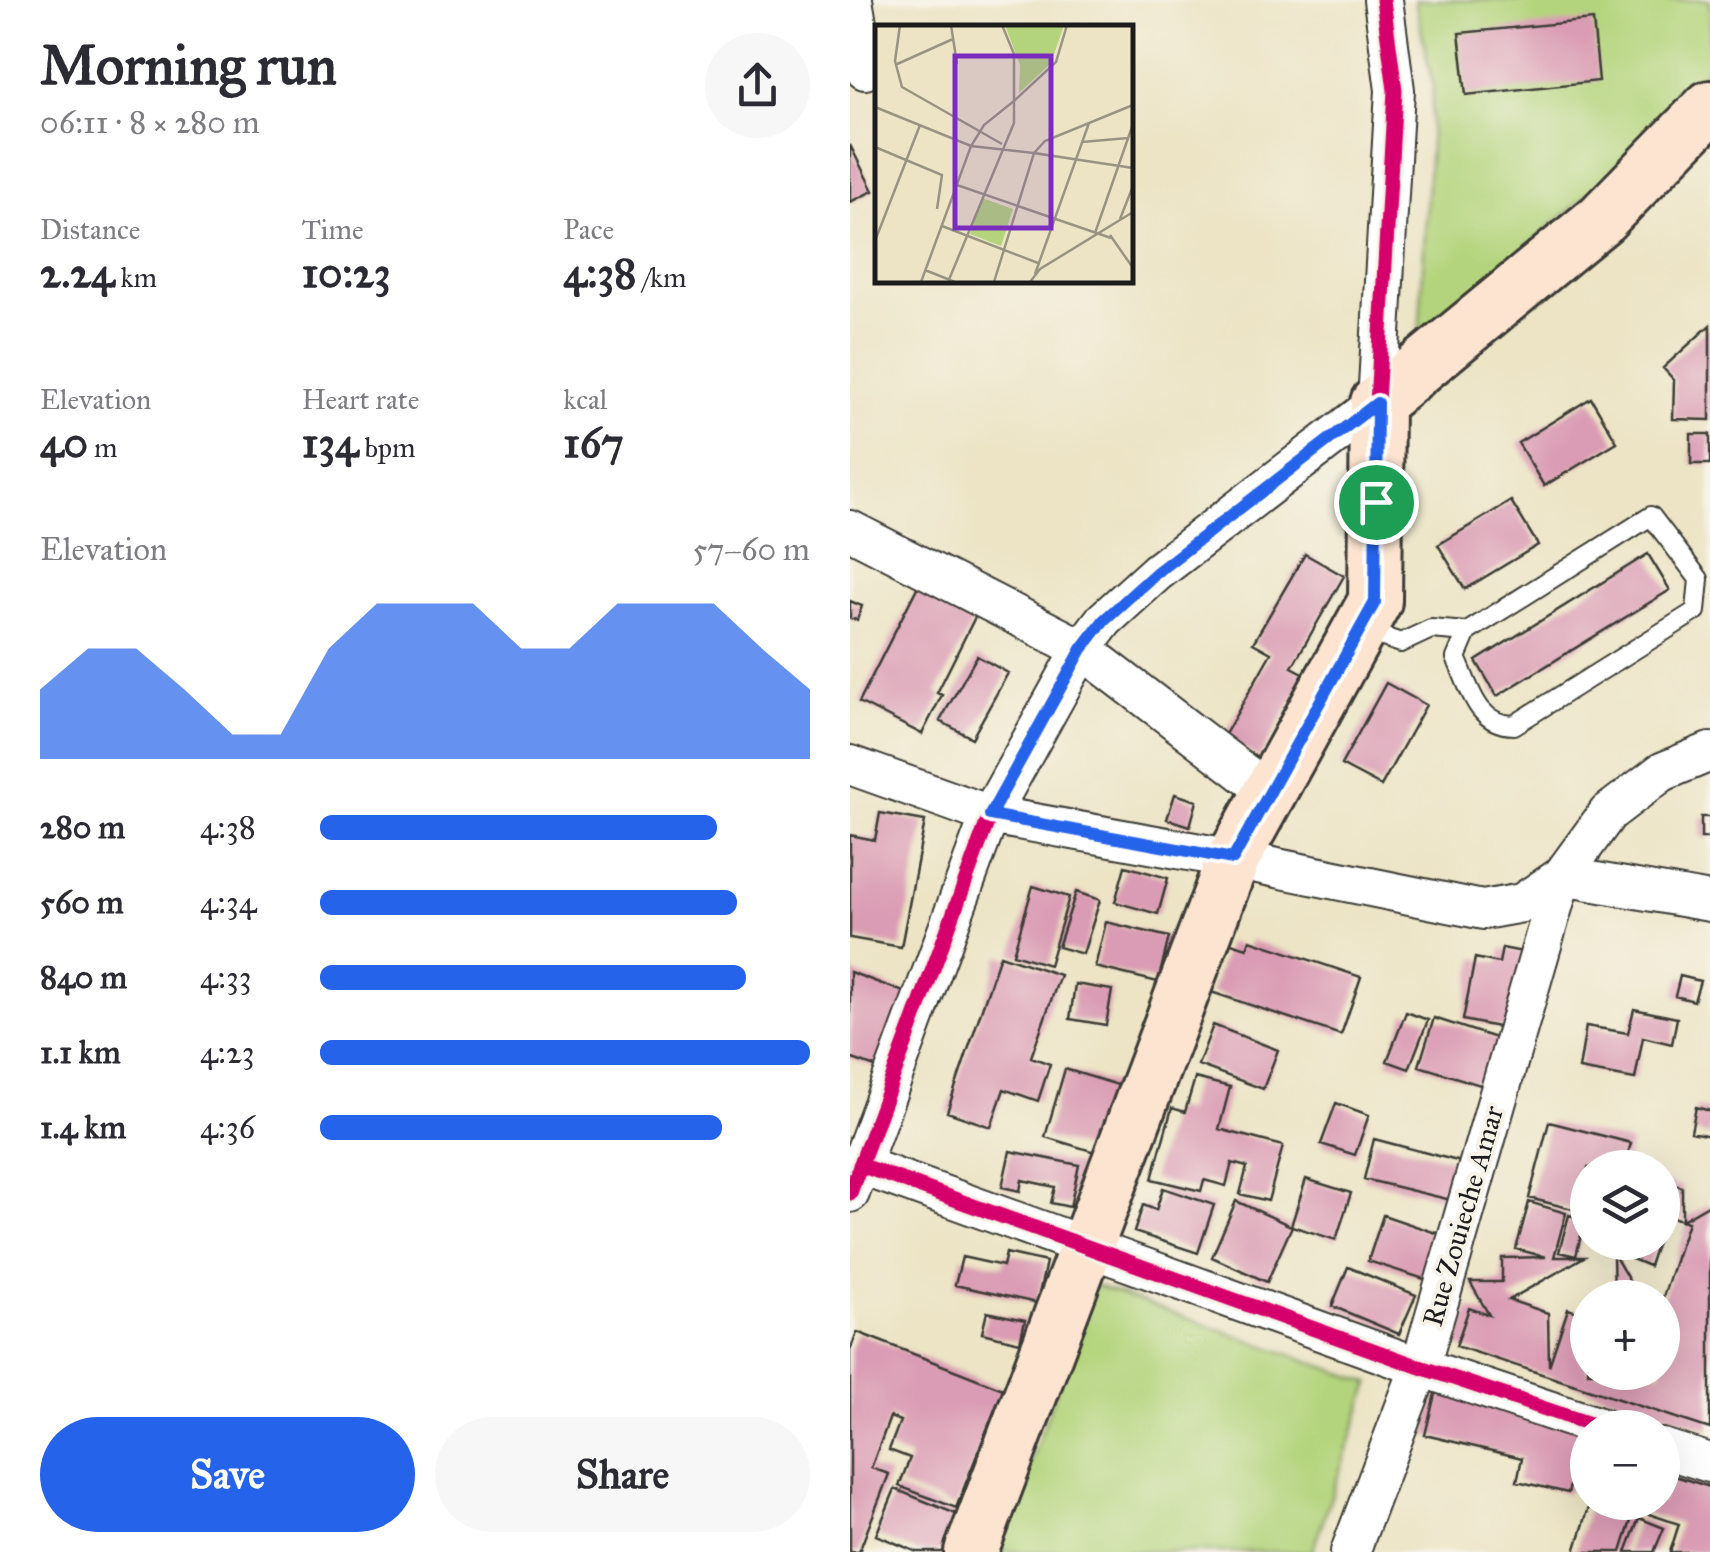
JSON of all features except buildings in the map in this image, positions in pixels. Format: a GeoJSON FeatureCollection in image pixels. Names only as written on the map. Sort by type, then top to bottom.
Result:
{"type":"FeatureCollection","features":[{"type":"Feature","properties":{"kind":"main road"},"geometry":{"type":"LineString","coordinates":[[972,1552],[1233,859],[1375,602],[1377,403],[1602,218],[1710,107]]}},
{"type":"Feature","properties":{"kind":"street"},"geometry":{"type":"LineString","coordinates":[[853,0],[865,70]]}},
{"type":"Feature","properties":{"kind":"street"},"geometry":{"type":"LineString","coordinates":[[1383,0],[1395,90],[1377,403],[1157,572],[1104,620],[1082,649],[990,815],[868,1126],[855,1179],[1086,1248],[1570,1417]]}},
{"type":"Feature","properties":{"kind":"street"},"geometry":{"type":"LineString","coordinates":[[850,530],[1082,649],[1270,792]]}},
{"type":"Feature","properties":{"kind":"street"},"geometry":{"type":"LineString","coordinates":[[850,765],[990,815],[1484,910],[1522,903],[1562,876],[1608,813],[1662,772],[1710,752]]}},
{"type":"Feature","properties":{"kind":"street"},"geometry":{"type":"LineString","coordinates":[[1562,876],[1710,902]]}},
{"type":"Feature","properties":{"kind":"street","name":"Rue Zouieche Amar"},"geometry":{"type":"LineString","coordinates":[[1350,1552],[1420,1367],[1562,876]]}},
{"type":"Feature","properties":{"kind":"street"},"geometry":{"type":"LineString","coordinates":[[1680,1454],[1710,1464]]}},
{"type":"Feature","properties":{"kind":"lane"},"geometry":{"type":"LineString","coordinates":[[1359,629],[1401,643],[1430,629],[1467,632],[1650,516],[1700,579],[1696,611],[1514,724],[1498,724],[1484,716],[1456,658],[1467,632]]}},
{"type":"Feature","properties":{"kind":"green space"},"geometry":{"type":"Polygon","coordinates":[[[1415,0],[1710,0],[1710,66],[1607,178],[1419,339],[1433,87],[1415,0]]]}},
{"type":"Feature","properties":{"kind":"green space"},"geometry":{"type":"Polygon","coordinates":[[[1094,1285],[1370,1383],[1312,1552],[998,1552],[1094,1285]]]}},
{"type":"Feature","properties":{"kind":"cycle path"},"geometry":{"type":"LineString","coordinates":[[850,1193],[990,815],[1082,649],[1104,620],[1157,572],[1377,403],[1395,90],[1383,0]]}},
{"type":"Feature","properties":{"kind":"cycle path"},"geometry":{"type":"LineString","coordinates":[[860,1165],[1570,1417]]}},
{"type":"Feature","properties":{"kind":"route"},"geometry":{"type":"LineString","coordinates":[[1377,403],[1376,502],[1375,602],[1233,859],[990,815],[1082,649],[1104,620],[1157,572],[1377,403]]}}]}
